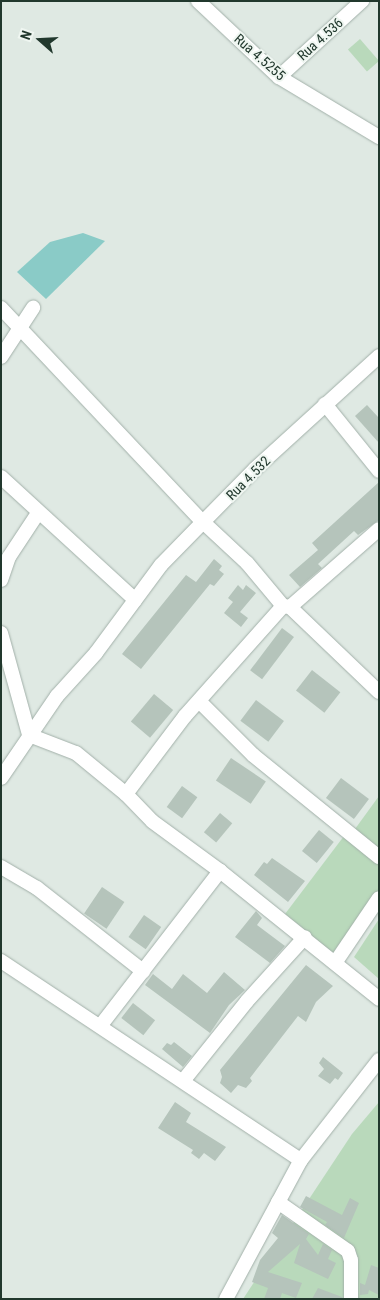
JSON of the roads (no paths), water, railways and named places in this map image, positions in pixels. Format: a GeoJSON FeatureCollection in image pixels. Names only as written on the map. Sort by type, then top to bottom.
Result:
{"type":"FeatureCollection","features":[{"type":"Feature","properties":{"kind":"street","name":"Rua 4.5255"},"geometry":{"type":"LineString","coordinates":[[198,1],[278,77],[379,137]]}},
{"type":"Feature","properties":{"kind":"street","name":"Rua 4.536"},"geometry":{"type":"LineString","coordinates":[[278,77],[362,1]]}},
{"type":"Feature","properties":{"kind":"street"},"geometry":{"type":"LineString","coordinates":[[1,308],[203,522],[247,563],[287,607],[379,692]]}},
{"type":"Feature","properties":{"kind":"street"},"geometry":{"type":"LineString","coordinates":[[1,357],[19,326],[33,308]]}},
{"type":"Feature","properties":{"kind":"street","name":"Rua 4.532"},"geometry":{"type":"LineString","coordinates":[[1,778],[29,735],[167,558],[325,404],[379,356]]}},
{"type":"Feature","properties":{"kind":"street"},"geometry":{"type":"LineString","coordinates":[[325,404],[379,470]]}},
{"type":"Feature","properties":{"kind":"street"},"geometry":{"type":"LineString","coordinates":[[1,477],[38,513],[135,600]]}},
{"type":"Feature","properties":{"kind":"street"},"geometry":{"type":"LineString","coordinates":[[1,580],[10,557],[38,513]]}},
{"type":"Feature","properties":{"kind":"street"},"geometry":{"type":"LineString","coordinates":[[126,794],[181,721],[287,607],[379,529]]}},
{"type":"Feature","properties":{"kind":"street"},"geometry":{"type":"LineString","coordinates":[[1,633],[29,735],[76,753],[126,794],[152,821],[305,937],[379,999]]}},
{"type":"Feature","properties":{"kind":"street"},"geometry":{"type":"LineString","coordinates":[[200,702],[253,755],[379,857]]}},
{"type":"Feature","properties":{"kind":"street"},"geometry":{"type":"LineString","coordinates":[[1,867],[37,888],[143,971]]}},
{"type":"Feature","properties":{"kind":"street"},"geometry":{"type":"LineString","coordinates":[[101,1025],[220,871]]}},
{"type":"Feature","properties":{"kind":"street"},"geometry":{"type":"LineString","coordinates":[[335,963],[379,898]]}},
{"type":"Feature","properties":{"kind":"street"},"geometry":{"type":"LineString","coordinates":[[183,1081],[247,1001],[305,937]]}},
{"type":"Feature","properties":{"kind":"street"},"geometry":{"type":"LineString","coordinates":[[1,961],[101,1025],[301,1160]]}},
{"type":"Feature","properties":{"kind":"street"},"geometry":{"type":"LineString","coordinates":[[226,1299],[301,1160],[379,1060]]}},
{"type":"Feature","properties":{"kind":"street"},"geometry":{"type":"LineString","coordinates":[[278,1202],[348,1251],[351,1260],[351,1299]]}},
{"type":"Feature","properties":{"kind":"water"},"geometry":{"type":"Polygon","coordinates":[[[83,233],[105,241],[46,299],[17,272],[50,242],[83,233]]]}}]}
